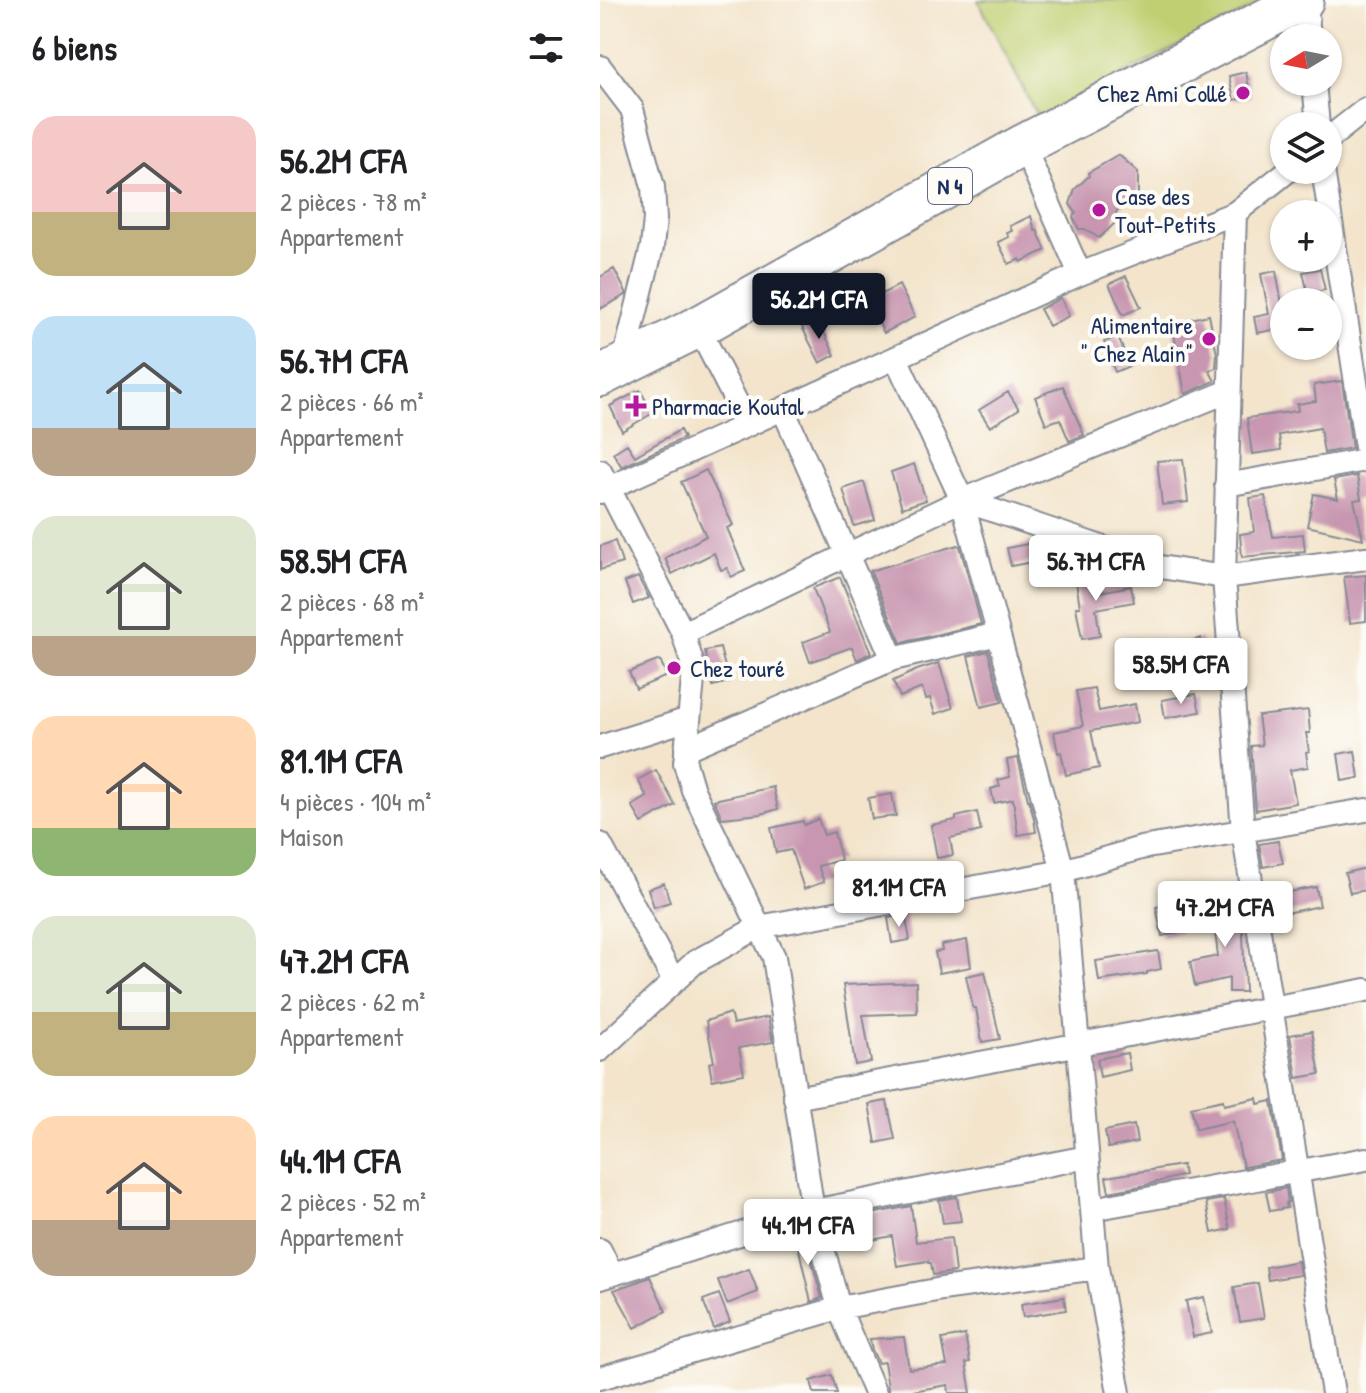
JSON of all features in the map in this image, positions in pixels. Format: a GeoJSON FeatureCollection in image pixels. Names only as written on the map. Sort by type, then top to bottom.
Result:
{"type":"FeatureCollection","features":[{"type":"Feature","properties":{"kind":"highway","name":"N 4"},"geometry":{"type":"LineString","coordinates":[[612,370],[698,327],[1023,145],[1304,0]]}},
{"type":"Feature","properties":{"kind":"street"},"geometry":{"type":"LineString","coordinates":[[1304,0],[1307,24]]}},
{"type":"Feature","properties":{"kind":"street"},"geometry":{"type":"LineString","coordinates":[[600,67],[632,109],[653,187],[655,219],[652,247],[612,370]]}},
{"type":"Feature","properties":{"kind":"street"},"geometry":{"type":"LineString","coordinates":[[1342,128],[1366,109]]}},
{"type":"Feature","properties":{"kind":"street"},"geometry":{"type":"LineString","coordinates":[[1023,145],[1080,274]]}},
{"type":"Feature","properties":{"kind":"street"},"geometry":{"type":"LineString","coordinates":[[875,1393],[839,1308],[813,1211],[774,957],[693,790],[685,763],[694,669],[683,633],[603,483],[748,425],[1080,274],[1235,213],[1271,184]]}},
{"type":"Feature","properties":{"kind":"street"},"geometry":{"type":"LineString","coordinates":[[1325,184],[1366,447]]}},
{"type":"Feature","properties":{"kind":"street"},"geometry":{"type":"LineString","coordinates":[[1235,213],[1224,577],[1243,831],[1333,1393]]}},
{"type":"Feature","properties":{"kind":"street"},"geometry":{"type":"LineString","coordinates":[[698,327],[748,425]]}},
{"type":"Feature","properties":{"kind":"street"},"geometry":{"type":"LineString","coordinates":[[896,358],[962,500],[1063,871],[1097,1268],[1119,1393]]}},
{"type":"Feature","properties":{"kind":"street"},"geometry":{"type":"LineString","coordinates":[[683,633],[962,500],[1229,391]]}},
{"type":"Feature","properties":{"kind":"street"},"geometry":{"type":"LineString","coordinates":[[783,409],[893,659]]}},
{"type":"Feature","properties":{"kind":"street"},"geometry":{"type":"LineString","coordinates":[[1226,485],[1366,460]]}},
{"type":"Feature","properties":{"kind":"street"},"geometry":{"type":"LineString","coordinates":[[962,500],[1110,550],[1135,563],[1224,577],[1366,558]]}},
{"type":"Feature","properties":{"kind":"street"},"geometry":{"type":"LineString","coordinates":[[686,749],[893,659],[998,634]]}},
{"type":"Feature","properties":{"kind":"street"},"geometry":{"type":"LineString","coordinates":[[600,747],[689,719]]}},
{"type":"Feature","properties":{"kind":"street"},"geometry":{"type":"LineString","coordinates":[[600,1050],[695,962],[759,927],[1063,871],[1141,848],[1366,810]]}},
{"type":"Feature","properties":{"kind":"street"},"geometry":{"type":"LineString","coordinates":[[600,844],[674,981]]}},
{"type":"Feature","properties":{"kind":"street"},"geometry":{"type":"LineString","coordinates":[[795,1098],[1366,990]]}},
{"type":"Feature","properties":{"kind":"street"},"geometry":{"type":"LineString","coordinates":[[600,1250],[606,1276],[813,1211],[1087,1157]]}},
{"type":"Feature","properties":{"kind":"street"},"geometry":{"type":"LineString","coordinates":[[1092,1209],[1366,1159]]}},
{"type":"Feature","properties":{"kind":"street"},"geometry":{"type":"LineString","coordinates":[[600,1378],[839,1308],[942,1289],[1097,1268]]}},
{"type":"Feature","properties":{"kind":"green space"},"geometry":{"type":"Polygon","coordinates":[[[978,0],[1268,0],[1038,118],[978,0]]]}},
{"type":"Feature","properties":{"kind":"building"},"geometry":{"type":"Polygon","coordinates":[[[1246,72],[1251,97],[1234,100],[1229,76],[1246,72]]]}},
{"type":"Feature","properties":{"kind":"building"},"geometry":{"type":"Polygon","coordinates":[[[1119,155],[1138,172],[1138,196],[1119,207],[1114,224],[1099,238],[1085,229],[1079,229],[1073,217],[1076,213],[1070,204],[1075,189],[1089,176],[1088,173],[1119,155]]]}},
{"type":"Feature","properties":{"kind":"building"},"geometry":{"type":"Polygon","coordinates":[[[1031,216],[1046,250],[1009,264],[998,242],[1009,237],[1007,233],[1012,231],[1010,226],[1031,216]]]}},
{"type":"Feature","properties":{"kind":"building"},"geometry":{"type":"Polygon","coordinates":[[[614,269],[626,295],[600,309],[600,277],[614,269]]]}},
{"type":"Feature","properties":{"kind":"building"},"geometry":{"type":"Polygon","coordinates":[[[1276,272],[1279,288],[1270,288],[1270,331],[1257,333],[1254,317],[1269,314],[1261,274],[1276,272]]]}},
{"type":"Feature","properties":{"kind":"building"},"geometry":{"type":"Polygon","coordinates":[[[1303,272],[1321,272],[1325,288],[1307,288],[1303,272]]]}},
{"type":"Feature","properties":{"kind":"building"},"geometry":{"type":"Polygon","coordinates":[[[1126,276],[1141,307],[1123,315],[1109,284],[1126,276]]]}},
{"type":"Feature","properties":{"kind":"building"},"geometry":{"type":"Polygon","coordinates":[[[899,285],[915,317],[884,333],[868,301],[899,285]]]}},
{"type":"Feature","properties":{"kind":"building"},"geometry":{"type":"Polygon","coordinates":[[[1061,298],[1069,316],[1049,326],[1040,309],[1061,298]]]}},
{"type":"Feature","properties":{"kind":"building"},"geometry":{"type":"Polygon","coordinates":[[[1209,315],[1217,354],[1216,368],[1209,370],[1215,381],[1185,394],[1172,323],[1209,315]]]}},
{"type":"Feature","properties":{"kind":"building"},"geometry":{"type":"Polygon","coordinates":[[[818,320],[835,355],[820,363],[802,327],[818,320]]]}},
{"type":"Feature","properties":{"kind":"building"},"geometry":{"type":"Polygon","coordinates":[[[1118,337],[1130,366],[1115,372],[1104,342],[1118,337]]]}},
{"type":"Feature","properties":{"kind":"building"},"geometry":{"type":"Polygon","coordinates":[[[1342,381],[1352,448],[1324,453],[1320,428],[1279,435],[1281,450],[1252,454],[1247,418],[1298,411],[1297,404],[1316,401],[1314,385],[1342,381]]]}},
{"type":"Feature","properties":{"kind":"building"},"geometry":{"type":"Polygon","coordinates":[[[1063,386],[1084,435],[1069,441],[1060,419],[1046,424],[1035,397],[1063,386]]]}},
{"type":"Feature","properties":{"kind":"building"},"geometry":{"type":"Polygon","coordinates":[[[640,390],[653,413],[622,431],[610,406],[640,390]]]}},
{"type":"Feature","properties":{"kind":"building"},"geometry":{"type":"Polygon","coordinates":[[[1008,392],[1019,409],[990,427],[979,410],[1008,392]]]}},
{"type":"Feature","properties":{"kind":"building"},"geometry":{"type":"Polygon","coordinates":[[[680,430],[684,438],[622,467],[613,453],[627,444],[635,456],[680,430]]]}},
{"type":"Feature","properties":{"kind":"building"},"geometry":{"type":"Polygon","coordinates":[[[1183,459],[1188,502],[1162,505],[1157,461],[1183,459]]]}},
{"type":"Feature","properties":{"kind":"building"},"geometry":{"type":"Polygon","coordinates":[[[914,464],[926,500],[902,508],[891,472],[914,464]]]}},
{"type":"Feature","properties":{"kind":"building"},"geometry":{"type":"Polygon","coordinates":[[[706,470],[733,525],[727,528],[745,571],[731,577],[727,568],[721,570],[714,553],[672,574],[665,558],[706,536],[681,482],[706,470]]]}},
{"type":"Feature","properties":{"kind":"building"},"geometry":{"type":"Polygon","coordinates":[[[1357,476],[1361,499],[1354,500],[1363,539],[1307,526],[1314,494],[1338,499],[1334,480],[1357,476]]]}},
{"type":"Feature","properties":{"kind":"building"},"geometry":{"type":"Polygon","coordinates":[[[864,482],[875,520],[854,526],[843,489],[864,482]]]}},
{"type":"Feature","properties":{"kind":"building"},"geometry":{"type":"Polygon","coordinates":[[[1265,496],[1273,537],[1303,534],[1305,551],[1242,557],[1240,534],[1254,532],[1250,498],[1265,496]]]}},
{"type":"Feature","properties":{"kind":"building"},"geometry":{"type":"Polygon","coordinates":[[[615,541],[622,563],[600,570],[600,546],[615,541]]]}},
{"type":"Feature","properties":{"kind":"building"},"geometry":{"type":"Polygon","coordinates":[[[1038,542],[1042,560],[1011,566],[1007,548],[1038,542]]]}},
{"type":"Feature","properties":{"kind":"building"},"geometry":{"type":"Polygon","coordinates":[[[958,545],[981,624],[901,643],[870,571],[958,545]]]}},
{"type":"Feature","properties":{"kind":"building"},"geometry":{"type":"Polygon","coordinates":[[[1091,572],[1095,593],[1131,586],[1134,602],[1096,609],[1100,636],[1082,639],[1076,607],[1080,607],[1075,575],[1091,572]]]}},
{"type":"Feature","properties":{"kind":"building"},"geometry":{"type":"Polygon","coordinates":[[[1366,575],[1366,621],[1350,623],[1344,577],[1366,575]]]}},
{"type":"Feature","properties":{"kind":"building"},"geometry":{"type":"Polygon","coordinates":[[[638,577],[649,598],[633,604],[625,582],[638,577]]]}},
{"type":"Feature","properties":{"kind":"building"},"geometry":{"type":"Polygon","coordinates":[[[840,577],[871,653],[857,660],[852,647],[810,662],[803,642],[830,632],[813,588],[840,577]]]}},
{"type":"Feature","properties":{"kind":"building"},"geometry":{"type":"Polygon","coordinates":[[[1201,638],[1203,654],[1158,670],[1160,676],[1141,682],[1134,659],[1201,638]]]}},
{"type":"Feature","properties":{"kind":"building"},"geometry":{"type":"Polygon","coordinates":[[[720,648],[729,682],[713,686],[705,651],[720,648]]]}},
{"type":"Feature","properties":{"kind":"building"},"geometry":{"type":"Polygon","coordinates":[[[988,651],[1002,702],[981,707],[968,656],[988,651]]]}},
{"type":"Feature","properties":{"kind":"building"},"geometry":{"type":"Polygon","coordinates":[[[660,660],[667,676],[636,689],[629,672],[660,660]]]}},
{"type":"Feature","properties":{"kind":"building"},"geometry":{"type":"Polygon","coordinates":[[[939,663],[953,708],[935,714],[930,698],[926,699],[922,688],[900,697],[893,681],[939,663]]]}},
{"type":"Feature","properties":{"kind":"building"},"geometry":{"type":"Polygon","coordinates":[[[1094,688],[1099,711],[1135,704],[1138,722],[1091,731],[1099,768],[1066,775],[1054,732],[1083,726],[1076,691],[1094,688]]]}},
{"type":"Feature","properties":{"kind":"building"},"geometry":{"type":"Polygon","coordinates":[[[1196,694],[1200,712],[1165,718],[1162,700],[1196,694]]]}},
{"type":"Feature","properties":{"kind":"building"},"geometry":{"type":"Polygon","coordinates":[[[1308,710],[1308,767],[1290,770],[1296,803],[1256,810],[1251,746],[1262,745],[1258,716],[1308,710]]]}},
{"type":"Feature","properties":{"kind":"building"},"geometry":{"type":"Polygon","coordinates":[[[1355,751],[1359,778],[1342,781],[1338,754],[1355,751]]]}},
{"type":"Feature","properties":{"kind":"building"},"geometry":{"type":"Polygon","coordinates":[[[1018,758],[1036,832],[1018,835],[1013,799],[994,803],[991,789],[1000,786],[998,780],[1010,777],[1007,760],[1018,758]]]}},
{"type":"Feature","properties":{"kind":"building"},"geometry":{"type":"Polygon","coordinates":[[[656,770],[675,805],[642,823],[632,806],[647,797],[638,780],[656,770]]]}},
{"type":"Feature","properties":{"kind":"building"},"geometry":{"type":"Polygon","coordinates":[[[773,787],[778,809],[761,814],[722,818],[714,800],[773,787]]]}},
{"type":"Feature","properties":{"kind":"building"},"geometry":{"type":"Polygon","coordinates":[[[892,794],[896,816],[872,819],[868,798],[892,794]]]}},
{"type":"Feature","properties":{"kind":"building"},"geometry":{"type":"Polygon","coordinates":[[[977,812],[981,831],[950,838],[953,855],[937,858],[931,825],[977,812]]]}},
{"type":"Feature","properties":{"kind":"building"},"geometry":{"type":"Polygon","coordinates":[[[818,819],[824,835],[834,832],[841,860],[818,866],[824,882],[804,889],[791,850],[776,853],[771,828],[803,821],[804,825],[818,819]]]}},
{"type":"Feature","properties":{"kind":"building"},"geometry":{"type":"Polygon","coordinates":[[[1278,841],[1283,863],[1263,867],[1259,844],[1278,841]]]}},
{"type":"Feature","properties":{"kind":"building"},"geometry":{"type":"Polygon","coordinates":[[[1366,868],[1366,890],[1350,893],[1345,873],[1366,868]]]}},
{"type":"Feature","properties":{"kind":"building"},"geometry":{"type":"Polygon","coordinates":[[[664,883],[670,902],[654,907],[648,889],[664,883]]]}},
{"type":"Feature","properties":{"kind":"building"},"geometry":{"type":"Polygon","coordinates":[[[1316,887],[1320,906],[1271,916],[1268,896],[1316,887]]]}},
{"type":"Feature","properties":{"kind":"building"},"geometry":{"type":"Polygon","coordinates":[[[1236,891],[1243,933],[1245,992],[1229,992],[1229,978],[1195,986],[1190,962],[1218,956],[1215,931],[1223,930],[1217,894],[1236,891]]]}},
{"type":"Feature","properties":{"kind":"building"},"geometry":{"type":"Polygon","coordinates":[[[1175,903],[1181,932],[1162,936],[1156,907],[1175,903]]]}},
{"type":"Feature","properties":{"kind":"building"},"geometry":{"type":"Polygon","coordinates":[[[905,914],[910,940],[892,943],[888,918],[905,914]]]}},
{"type":"Feature","properties":{"kind":"building"},"geometry":{"type":"Polygon","coordinates":[[[967,940],[971,967],[939,973],[935,952],[942,951],[941,945],[967,940]]]}},
{"type":"Feature","properties":{"kind":"building"},"geometry":{"type":"Polygon","coordinates":[[[1158,951],[1161,969],[1099,981],[1096,961],[1158,951]]]}},
{"type":"Feature","properties":{"kind":"building"},"geometry":{"type":"Polygon","coordinates":[[[985,972],[1000,1039],[982,1042],[966,976],[985,972]]]}},
{"type":"Feature","properties":{"kind":"building"},"geometry":{"type":"Polygon","coordinates":[[[916,982],[917,1013],[863,1015],[871,1062],[855,1065],[843,985],[916,982]]]}},
{"type":"Feature","properties":{"kind":"building"},"geometry":{"type":"Polygon","coordinates":[[[730,1013],[733,1024],[768,1017],[773,1042],[739,1048],[744,1074],[712,1080],[709,1063],[714,1062],[706,1021],[730,1013]]]}},
{"type":"Feature","properties":{"kind":"building"},"geometry":{"type":"Polygon","coordinates":[[[1312,1031],[1320,1074],[1297,1078],[1290,1035],[1312,1031]]]}},
{"type":"Feature","properties":{"kind":"building"},"geometry":{"type":"Polygon","coordinates":[[[1127,1053],[1130,1070],[1100,1077],[1097,1059],[1127,1053]]]}},
{"type":"Feature","properties":{"kind":"building"},"geometry":{"type":"Polygon","coordinates":[[[1257,1098],[1258,1104],[1272,1101],[1282,1160],[1243,1167],[1233,1121],[1196,1129],[1191,1107],[1223,1100],[1224,1105],[1257,1098]]]}},
{"type":"Feature","properties":{"kind":"building"},"geometry":{"type":"Polygon","coordinates":[[[887,1101],[895,1139],[876,1143],[869,1104],[887,1101]]]}},
{"type":"Feature","properties":{"kind":"building"},"geometry":{"type":"Polygon","coordinates":[[[1134,1125],[1137,1142],[1108,1148],[1105,1131],[1134,1125]]]}},
{"type":"Feature","properties":{"kind":"building"},"geometry":{"type":"Polygon","coordinates":[[[1182,1165],[1184,1175],[1109,1192],[1106,1177],[1182,1165]]]}},
{"type":"Feature","properties":{"kind":"building"},"geometry":{"type":"Polygon","coordinates":[[[1286,1188],[1287,1208],[1270,1211],[1266,1192],[1286,1188]]]}},
{"type":"Feature","properties":{"kind":"building"},"geometry":{"type":"Polygon","coordinates":[[[957,1197],[961,1221],[943,1223],[939,1200],[957,1197]]]}},
{"type":"Feature","properties":{"kind":"building"},"geometry":{"type":"Polygon","coordinates":[[[1224,1199],[1230,1229],[1212,1233],[1206,1202],[1224,1199]]]}},
{"type":"Feature","properties":{"kind":"building"},"geometry":{"type":"Polygon","coordinates":[[[911,1206],[916,1242],[951,1238],[955,1272],[933,1275],[928,1261],[897,1266],[892,1236],[837,1247],[830,1222],[911,1206]]]}},
{"type":"Feature","properties":{"kind":"building"},"geometry":{"type":"Polygon","coordinates":[[[803,1230],[822,1298],[811,1302],[795,1232],[803,1230]]]}},
{"type":"Feature","properties":{"kind":"building"},"geometry":{"type":"Polygon","coordinates":[[[1298,1261],[1300,1275],[1268,1280],[1266,1267],[1298,1261]]]}},
{"type":"Feature","properties":{"kind":"building"},"geometry":{"type":"Polygon","coordinates":[[[749,1269],[758,1292],[727,1304],[718,1280],[749,1269]]]}},
{"type":"Feature","properties":{"kind":"building"},"geometry":{"type":"Polygon","coordinates":[[[650,1277],[666,1311],[635,1328],[614,1290],[650,1277]]]}},
{"type":"Feature","properties":{"kind":"building"},"geometry":{"type":"Polygon","coordinates":[[[1258,1283],[1264,1318],[1240,1322],[1234,1287],[1258,1283]]]}},
{"type":"Feature","properties":{"kind":"building"},"geometry":{"type":"Polygon","coordinates":[[[719,1294],[730,1322],[714,1329],[703,1300],[719,1294]]]}},
{"type":"Feature","properties":{"kind":"building"},"geometry":{"type":"Polygon","coordinates":[[[1064,1297],[1066,1310],[1023,1317],[1021,1304],[1064,1297]]]}},
{"type":"Feature","properties":{"kind":"building"},"geometry":{"type":"Polygon","coordinates":[[[1204,1297],[1212,1333],[1193,1337],[1186,1301],[1204,1297]]]}},
{"type":"Feature","properties":{"kind":"building"},"geometry":{"type":"Polygon","coordinates":[[[965,1335],[971,1393],[949,1393],[948,1385],[889,1393],[884,1362],[878,1363],[870,1339],[904,1337],[909,1369],[947,1365],[942,1339],[965,1335]]]}},
{"type":"Feature","properties":{"kind":"building"},"geometry":{"type":"Polygon","coordinates":[[[832,1375],[837,1393],[814,1393],[811,1381],[832,1375]]]}},
{"type":"Feature","properties":{"kind":"place","name":"Chez Ami Collé"},"geometry":{"type":"Point","coordinates":[1243,93]}},
{"type":"Feature","properties":{"kind":"place","name":"Case des Tout-Petits"},"geometry":{"type":"Point","coordinates":[1099,210]}},
{"type":"Feature","properties":{"kind":"place","name":"Alimentaire \" Chez Alain\""},"geometry":{"type":"Point","coordinates":[1209,339]}},
{"type":"Feature","properties":{"kind":"place","name":"Pharmacie Koutal"},"geometry":{"type":"Point","coordinates":[636,406]}},
{"type":"Feature","properties":{"kind":"place","name":"Chez touré"},"geometry":{"type":"Point","coordinates":[674,668]}}]}
